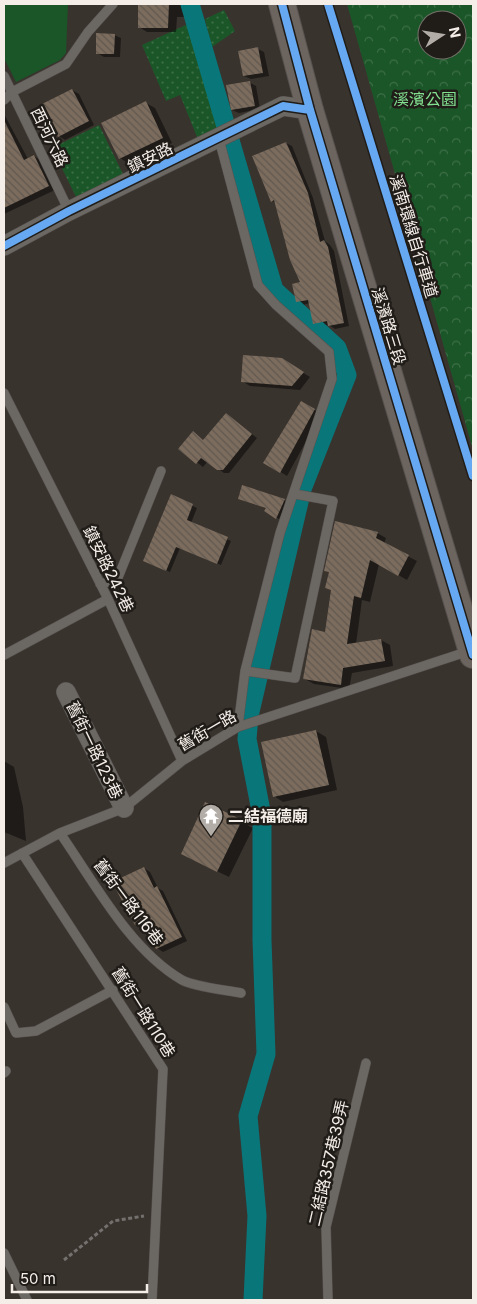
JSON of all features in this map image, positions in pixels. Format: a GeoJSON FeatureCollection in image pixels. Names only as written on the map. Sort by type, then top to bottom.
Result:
{"type":"FeatureCollection","features":[{"type":"Feature","properties":{"kind":"street","name":"溪濱路三段"},"geometry":{"type":"LineString","coordinates":[[282,4],[310,110],[472,653]]}},
{"type":"Feature","properties":{"kind":"street","name":"鎮安路"},"geometry":{"type":"LineString","coordinates":[[4,246],[69,211],[283,106],[310,110]]}},
{"type":"Feature","properties":{"kind":"street","name":"舊街一路123巷"},"geometry":{"type":"LineString","coordinates":[[66,692],[124,808]]}},
{"type":"Feature","properties":{"kind":"lane"},"geometry":{"type":"LineString","coordinates":[[4,100],[12,92],[66,64],[88,32],[113,4]]}},
{"type":"Feature","properties":{"kind":"lane","name":"西河六路"},"geometry":{"type":"LineString","coordinates":[[4,76],[69,211]]}},
{"type":"Feature","properties":{"kind":"lane"},"geometry":{"type":"LineString","coordinates":[[219,139],[258,285],[276,305],[329,352],[332,379],[295,494],[280,533],[245,671],[238,727]]}},
{"type":"Feature","properties":{"kind":"lane","name":"鎮安路242巷"},"geometry":{"type":"LineString","coordinates":[[4,393],[108,599],[182,761]]}},
{"type":"Feature","properties":{"kind":"lane"},"geometry":{"type":"LineString","coordinates":[[100,584],[117,580],[161,471]]}},
{"type":"Feature","properties":{"kind":"lane"},"geometry":{"type":"LineString","coordinates":[[245,671],[295,678],[333,501],[295,494]]}},
{"type":"Feature","properties":{"kind":"lane"},"geometry":{"type":"LineString","coordinates":[[4,655],[108,599]]}},
{"type":"Feature","properties":{"kind":"lane","name":"舊街一路"},"geometry":{"type":"LineString","coordinates":[[4,863],[60,833],[124,808],[182,761],[238,727],[472,653]]}},
{"type":"Feature","properties":{"kind":"lane","name":"舊街一路116巷"},"geometry":{"type":"LineString","coordinates":[[60,833],[124,926],[157,962],[183,981],[242,993]]}},
{"type":"Feature","properties":{"kind":"lane","name":"舊街一路110巷"},"geometry":{"type":"LineString","coordinates":[[22,853],[164,1069],[152,1300]]}},
{"type":"Feature","properties":{"kind":"lane"},"geometry":{"type":"LineString","coordinates":[[4,1007],[16,1033],[36,1031],[113,990]]}},
{"type":"Feature","properties":{"kind":"lane","name":"二結路357巷39弄"},"geometry":{"type":"LineString","coordinates":[[328,1300],[326,1227],[366,1063]]}},
{"type":"Feature","properties":{"kind":"lane"},"geometry":{"type":"LineString","coordinates":[[4,1253],[27,1300]]}},
{"type":"Feature","properties":{"kind":"path"},"geometry":{"type":"LineString","coordinates":[[64,1260],[113,1221],[156,1214]]}},
{"type":"Feature","properties":{"kind":"green space"},"geometry":{"type":"Polygon","coordinates":[[[4,4],[68,4],[66,53],[60,60],[16,82],[4,58],[4,4]]]}},
{"type":"Feature","properties":{"kind":"green space","name":"溪濱公園"},"geometry":{"type":"Polygon","coordinates":[[[347,4],[473,4],[473,450],[347,4]]]}},
{"type":"Feature","properties":{"kind":"green space"},"geometry":{"type":"Polygon","coordinates":[[[224,10],[235,31],[212,47],[205,19],[224,10]]]}},
{"type":"Feature","properties":{"kind":"green space"},"geometry":{"type":"Polygon","coordinates":[[[190,23],[223,128],[199,142],[180,95],[166,101],[142,45],[190,23]]]}},
{"type":"Feature","properties":{"kind":"green space"},"geometry":{"type":"Polygon","coordinates":[[[99,125],[123,174],[76,197],[52,148],[99,125]]]}},
{"type":"Feature","properties":{"kind":"building"},"geometry":{"type":"Polygon","coordinates":[[[138,4],[169,4],[168,28],[138,28],[138,4]]]}},
{"type":"Feature","properties":{"kind":"building"},"geometry":{"type":"Polygon","coordinates":[[[96,33],[115,34],[114,54],[96,54],[96,33]]]}},
{"type":"Feature","properties":{"kind":"building"},"geometry":{"type":"Polygon","coordinates":[[[258,47],[263,73],[243,76],[238,51],[258,47]]]}},
{"type":"Feature","properties":{"kind":"building"},"geometry":{"type":"Polygon","coordinates":[[[250,81],[255,106],[231,110],[226,85],[250,81]]]}},
{"type":"Feature","properties":{"kind":"building"},"geometry":{"type":"Polygon","coordinates":[[[72,89],[89,121],[58,137],[42,104],[72,89]]]}},
{"type":"Feature","properties":{"kind":"building"},"geometry":{"type":"Polygon","coordinates":[[[146,101],[163,138],[119,159],[101,123],[146,101]]]}},
{"type":"Feature","properties":{"kind":"building"},"geometry":{"type":"Polygon","coordinates":[[[4,120],[24,160],[34,155],[49,186],[4,208],[4,120]]]}},
{"type":"Feature","properties":{"kind":"building"},"geometry":{"type":"Polygon","coordinates":[[[286,142],[308,193],[320,242],[324,240],[328,247],[344,323],[328,326],[327,321],[313,324],[308,300],[296,302],[292,284],[300,282],[290,260],[274,200],[271,202],[252,156],[286,142]]]}},
{"type":"Feature","properties":{"kind":"building"},"geometry":{"type":"Polygon","coordinates":[[[243,355],[282,358],[304,372],[292,386],[241,382],[243,355]]]}},
{"type":"Feature","properties":{"kind":"building"},"geometry":{"type":"Polygon","coordinates":[[[301,401],[315,409],[280,473],[263,463],[301,401]]]}},
{"type":"Feature","properties":{"kind":"building"},"geometry":{"type":"Polygon","coordinates":[[[226,413],[252,434],[223,470],[217,470],[201,458],[196,464],[178,449],[193,431],[203,440],[226,413]]]}},
{"type":"Feature","properties":{"kind":"building"},"geometry":{"type":"Polygon","coordinates":[[[242,485],[285,499],[276,519],[264,511],[266,508],[238,499],[242,485]]]}},
{"type":"Feature","properties":{"kind":"building"},"geometry":{"type":"Polygon","coordinates":[[[171,494],[193,504],[187,520],[228,537],[217,564],[176,547],[166,571],[143,561],[171,494]]]}},
{"type":"Feature","properties":{"kind":"building"},"geometry":{"type":"Polygon","coordinates":[[[335,521],[378,532],[376,538],[409,555],[398,576],[370,560],[361,598],[354,596],[347,644],[381,639],[385,661],[343,668],[341,685],[303,679],[312,629],[325,632],[331,590],[325,588],[329,572],[324,571],[335,521]]]}},
{"type":"Feature","properties":{"kind":"building"},"geometry":{"type":"Polygon","coordinates":[[[316,730],[329,785],[273,797],[261,742],[316,730]]]}},
{"type":"Feature","properties":{"kind":"building","name":"二結福德廟"},"geometry":{"type":"Polygon","coordinates":[[[205,802],[242,820],[217,872],[181,854],[205,802]]]}},
{"type":"Feature","properties":{"kind":"building"},"geometry":{"type":"Polygon","coordinates":[[[144,867],[154,888],[157,886],[182,937],[156,949],[143,922],[135,925],[112,882],[144,867]]]}},
{"type":"Feature","properties":{"kind":"waterway"},"geometry":{"type":"LineString","coordinates":[[190,4],[274,290],[337,348],[347,375],[302,489],[249,716],[247,739],[262,816],[262,940],[266,1054],[248,1116],[257,1216],[253,1300]]}},
{"type":"Feature","properties":{"kind":"cycle path"},"geometry":{"type":"LineString","coordinates":[[282,4],[310,110],[473,655]]}},
{"type":"Feature","properties":{"kind":"cycle path","name":"溪南環線自行車道"},"geometry":{"type":"LineString","coordinates":[[328,4],[473,476]]}},
{"type":"Feature","properties":{"kind":"cycle path"},"geometry":{"type":"LineString","coordinates":[[4,246],[69,211],[283,106],[310,110]]}},
{"type":"Feature","properties":{"kind":"place","name":"二結福德廟"},"geometry":{"type":"Point","coordinates":[211,837]}}]}
